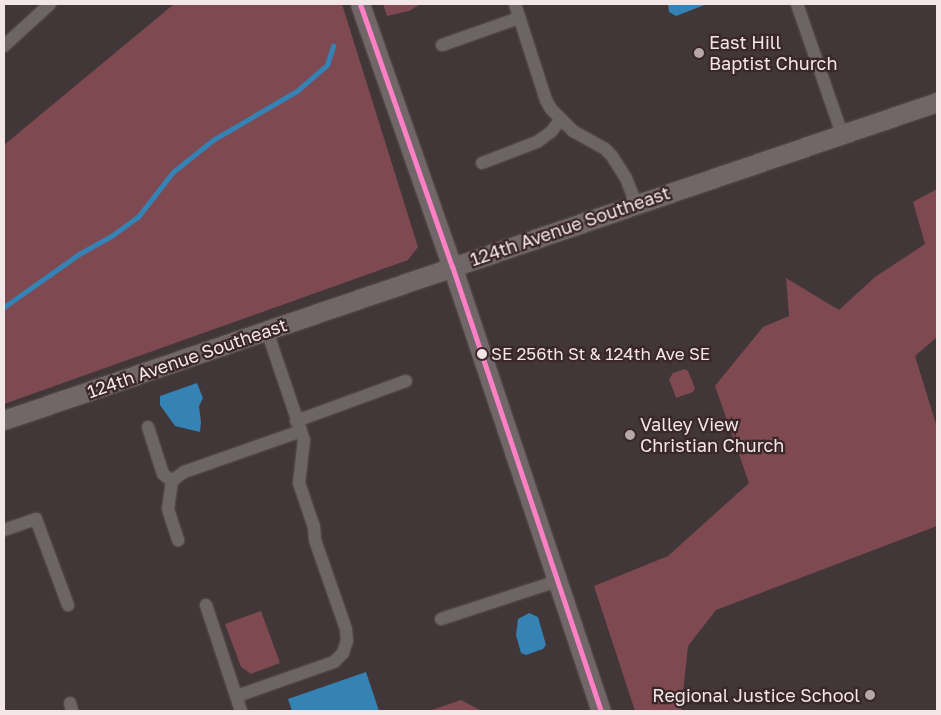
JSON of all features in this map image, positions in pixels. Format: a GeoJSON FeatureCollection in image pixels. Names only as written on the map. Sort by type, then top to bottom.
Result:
{"type":"FeatureCollection","features":[{"type":"Feature","properties":{"kind":"street"},"geometry":{"type":"LineString","coordinates":[[4,46],[50,4]]}},
{"type":"Feature","properties":{"kind":"street"},"geometry":{"type":"LineString","coordinates":[[360,4],[452,266],[601,711]]}},
{"type":"Feature","properties":{"kind":"street"},"geometry":{"type":"LineString","coordinates":[[515,4],[546,100],[560,120],[573,131],[605,149],[612,156],[626,178],[636,204]]}},
{"type":"Feature","properties":{"kind":"street"},"geometry":{"type":"LineString","coordinates":[[797,4],[842,134]]}},
{"type":"Feature","properties":{"kind":"street"},"geometry":{"type":"LineString","coordinates":[[442,45],[519,18]]}},
{"type":"Feature","properties":{"kind":"street","name":"124th Avenue Southeast"},"geometry":{"type":"LineString","coordinates":[[4,420],[937,102]]}},
{"type":"Feature","properties":{"kind":"street"},"geometry":{"type":"LineString","coordinates":[[482,163],[537,142],[550,132],[560,120]]}},
{"type":"Feature","properties":{"kind":"street"},"geometry":{"type":"LineString","coordinates":[[237,696],[328,664],[339,658],[346,647],[346,629],[315,540],[314,527],[299,483],[304,447],[299,426],[267,331]]}},
{"type":"Feature","properties":{"kind":"street"},"geometry":{"type":"LineString","coordinates":[[178,540],[168,509],[172,481],[184,472],[406,381]]}},
{"type":"Feature","properties":{"kind":"street"},"geometry":{"type":"LineString","coordinates":[[148,427],[163,474],[172,481]]}},
{"type":"Feature","properties":{"kind":"street"},"geometry":{"type":"LineString","coordinates":[[4,530],[36,518],[68,605]]}},
{"type":"Feature","properties":{"kind":"street"},"geometry":{"type":"LineString","coordinates":[[441,619],[557,581]]}},
{"type":"Feature","properties":{"kind":"street"},"geometry":{"type":"LineString","coordinates":[[206,606],[242,711]]}},
{"type":"Feature","properties":{"kind":"shaded area"},"geometry":{"type":"Polygon","coordinates":[[[174,4],[342,4],[418,247],[408,260],[4,404],[4,145],[174,4]]]}},
{"type":"Feature","properties":{"kind":"shaded area"},"geometry":{"type":"Polygon","coordinates":[[[383,4],[421,4],[409,11],[387,16],[383,4]]]}},
{"type":"Feature","properties":{"kind":"shaded area"},"geometry":{"type":"Polygon","coordinates":[[[937,189],[937,337],[915,356],[937,427],[937,526],[716,610],[688,646],[681,711],[635,711],[594,586],[668,556],[749,483],[715,386],[763,327],[789,316],[786,278],[839,310],[875,277],[925,244],[913,202],[937,189]]]}},
{"type":"Feature","properties":{"kind":"shaded area"},"geometry":{"type":"Polygon","coordinates":[[[685,369],[688,371],[695,388],[693,392],[676,398],[669,379],[673,373],[685,369]]]}},
{"type":"Feature","properties":{"kind":"shaded area"},"geometry":{"type":"Polygon","coordinates":[[[261,611],[280,663],[251,674],[241,667],[225,624],[261,611]]]}},
{"type":"Feature","properties":{"kind":"shaded area"},"geometry":{"type":"Polygon","coordinates":[[[461,700],[482,711],[429,711],[461,700]]]}},
{"type":"Feature","properties":{"kind":"water"},"geometry":{"type":"Polygon","coordinates":[[[668,4],[707,4],[676,16],[669,12],[668,4]]]}},
{"type":"Feature","properties":{"kind":"water"},"geometry":{"type":"Polygon","coordinates":[[[197,383],[203,398],[199,406],[200,432],[175,426],[160,405],[160,396],[197,383]]]}},
{"type":"Feature","properties":{"kind":"water"},"geometry":{"type":"Polygon","coordinates":[[[529,613],[538,617],[546,645],[543,649],[526,655],[521,653],[516,635],[518,619],[529,613]]]}},
{"type":"Feature","properties":{"kind":"water"},"geometry":{"type":"Polygon","coordinates":[[[366,672],[379,711],[292,711],[288,699],[366,672]]]}},
{"type":"Feature","properties":{"kind":"waterway"},"geometry":{"type":"LineString","coordinates":[[4,307],[79,254],[110,237],[138,217],[173,172],[213,140],[297,91],[327,65],[333,46]]}},
{"type":"Feature","properties":{"kind":"transit line"},"geometry":{"type":"LineString","coordinates":[[360,4],[452,266],[601,711]]}},
{"type":"Feature","properties":{"kind":"place","name":"East Hill Baptist Church"},"geometry":{"type":"Point","coordinates":[699,53]}},
{"type":"Feature","properties":{"kind":"place","name":"SE 256th St & 124th Ave SE"},"geometry":{"type":"Point","coordinates":[482,354]}},
{"type":"Feature","properties":{"kind":"place","name":"Valley View Christian Church"},"geometry":{"type":"Point","coordinates":[630,435]}},
{"type":"Feature","properties":{"kind":"place","name":"Regional Justice School"},"geometry":{"type":"Point","coordinates":[870,695]}}]}
